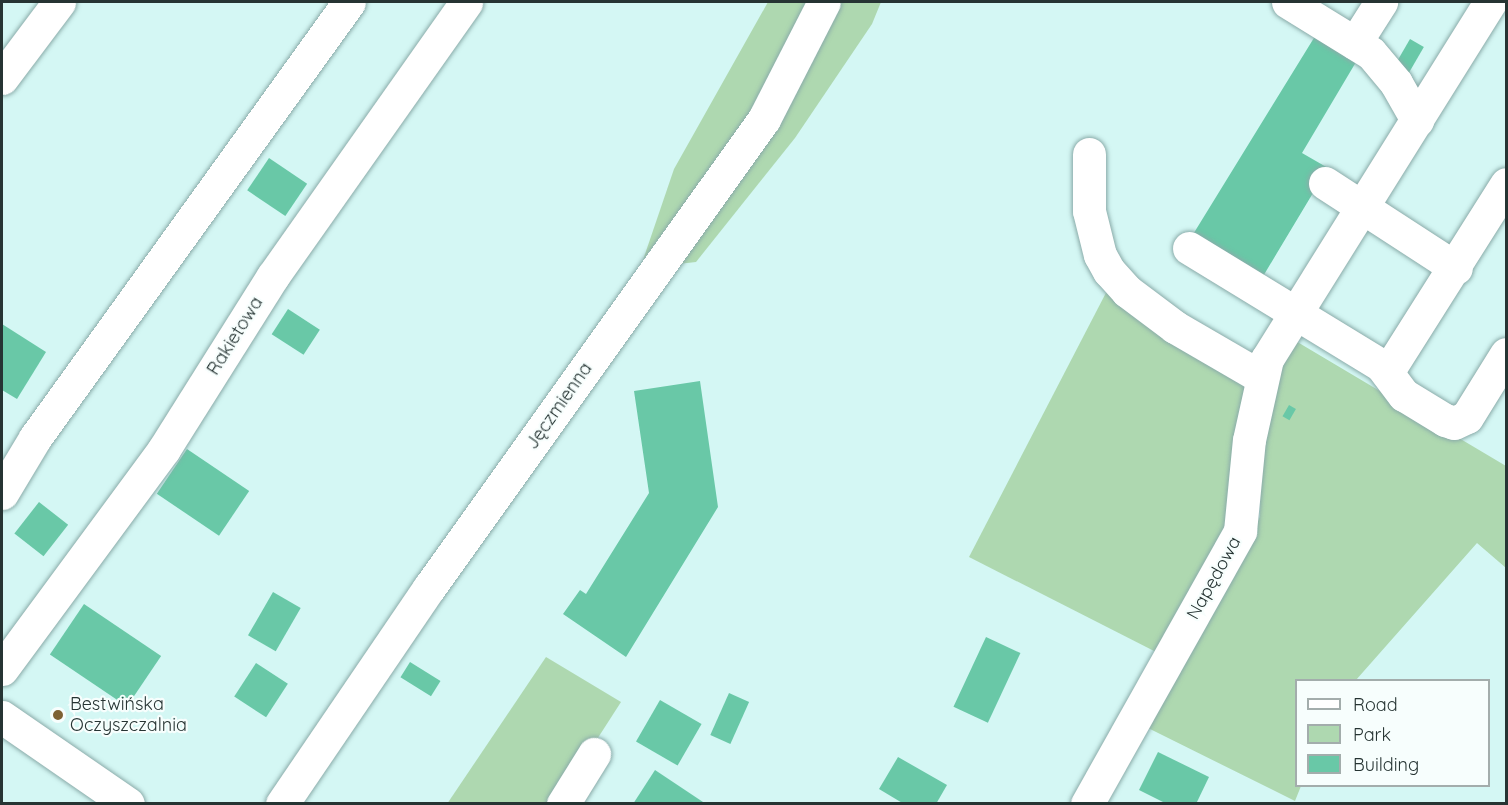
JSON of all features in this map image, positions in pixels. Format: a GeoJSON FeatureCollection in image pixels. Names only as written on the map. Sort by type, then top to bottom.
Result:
{"type":"FeatureCollection","features":[{"type":"Feature","properties":{"kind":"street"},"geometry":{"type":"LineString","coordinates":[[2,78],[59,2]]}},
{"type":"Feature","properties":{"kind":"street"},"geometry":{"type":"LineString","coordinates":[[2,493],[34,438],[349,2]]}},
{"type":"Feature","properties":{"kind":"street","name":"Rakietowa"},"geometry":{"type":"LineString","coordinates":[[2,669],[164,449],[273,276],[466,2]]}},
{"type":"Feature","properties":{"kind":"street","name":"Jęczmienna"},"geometry":{"type":"LineString","coordinates":[[282,804],[429,588],[764,119],[824,2]]}},
{"type":"Feature","properties":{"kind":"street"},"geometry":{"type":"LineString","coordinates":[[1288,2],[1355,43],[1383,66],[1417,120]]}},
{"type":"Feature","properties":{"kind":"street"},"geometry":{"type":"LineString","coordinates":[[1355,43],[1381,2]]}},
{"type":"Feature","properties":{"kind":"street","name":"Napędowa"},"geometry":{"type":"LineString","coordinates":[[1087,804],[1240,531],[1249,440],[1262,377],[1287,322],[1363,206],[1490,2]]}},
{"type":"Feature","properties":{"kind":"street"},"geometry":{"type":"LineString","coordinates":[[1089,154],[1089,212],[1100,255],[1109,271],[1127,291],[1175,327],[1262,377]]}},
{"type":"Feature","properties":{"kind":"street"},"geometry":{"type":"LineString","coordinates":[[1325,183],[1456,268]]}},
{"type":"Feature","properties":{"kind":"street"},"geometry":{"type":"LineString","coordinates":[[1388,371],[1456,268],[1506,184]]}},
{"type":"Feature","properties":{"kind":"street"},"geometry":{"type":"LineString","coordinates":[[1189,248],[1287,322],[1388,371],[1404,395],[1454,423],[1467,417],[1506,354]]}},
{"type":"Feature","properties":{"kind":"street"},"geometry":{"type":"LineString","coordinates":[[2,717],[128,804]]}},
{"type":"Feature","properties":{"kind":"street"},"geometry":{"type":"LineString","coordinates":[[563,804],[594,754]]}},
{"type":"Feature","properties":{"kind":"green space"},"geometry":{"type":"Polygon","coordinates":[[[768,2],[810,2],[753,111],[643,260],[674,169],[768,2]]]}},
{"type":"Feature","properties":{"kind":"green space"},"geometry":{"type":"Polygon","coordinates":[[[833,2],[881,2],[872,24],[795,138],[696,262],[669,265],[833,2]]]}},
{"type":"Feature","properties":{"kind":"green space"},"geometry":{"type":"Polygon","coordinates":[[[1109,287],[1250,382],[1227,536],[1158,653],[969,557],[1109,287]]]}},
{"type":"Feature","properties":{"kind":"green space"},"geometry":{"type":"Polygon","coordinates":[[[1294,340],[1506,466],[1506,568],[1477,543],[1357,679],[1295,679],[1295,787],[1301,787],[1295,801],[1146,727],[1260,517],[1261,436],[1276,374],[1294,340]]]}},
{"type":"Feature","properties":{"kind":"green space"},"geometry":{"type":"Polygon","coordinates":[[[546,657],[621,702],[556,803],[447,804],[546,657]]]}},
{"type":"Feature","properties":{"kind":"building"},"geometry":{"type":"Polygon","coordinates":[[[1317,33],[1359,57],[1302,153],[1328,168],[1262,278],[1192,236],[1317,33]]]}},
{"type":"Feature","properties":{"kind":"building"},"geometry":{"type":"Polygon","coordinates":[[[1410,39],[1424,47],[1408,74],[1394,66],[1410,39]]]}},
{"type":"Feature","properties":{"kind":"building"},"geometry":{"type":"Polygon","coordinates":[[[269,158],[307,184],[285,216],[247,190],[269,158]]]}},
{"type":"Feature","properties":{"kind":"building"},"geometry":{"type":"Polygon","coordinates":[[[288,309],[320,330],[304,355],[272,334],[288,309]]]}},
{"type":"Feature","properties":{"kind":"building"},"geometry":{"type":"Polygon","coordinates":[[[2,324],[46,352],[17,399],[2,390],[2,324]]]}},
{"type":"Feature","properties":{"kind":"building"},"geometry":{"type":"Polygon","coordinates":[[[700,381],[718,507],[626,657],[563,614],[580,590],[586,594],[649,493],[634,391],[700,381]]]}},
{"type":"Feature","properties":{"kind":"building"},"geometry":{"type":"Polygon","coordinates":[[[1289,405],[1296,409],[1289,420],[1282,416],[1289,405]]]}},
{"type":"Feature","properties":{"kind":"building"},"geometry":{"type":"Polygon","coordinates":[[[187,449],[249,491],[219,536],[157,494],[187,449]]]}},
{"type":"Feature","properties":{"kind":"building"},"geometry":{"type":"Polygon","coordinates":[[[39,502],[68,525],[44,556],[14,534],[39,502]]]}},
{"type":"Feature","properties":{"kind":"building"},"geometry":{"type":"Polygon","coordinates":[[[273,592],[301,608],[276,651],[248,635],[273,592]]]}},
{"type":"Feature","properties":{"kind":"building"},"geometry":{"type":"Polygon","coordinates":[[[84,604],[161,656],[127,707],[50,655],[84,604]]]}},
{"type":"Feature","properties":{"kind":"building"},"geometry":{"type":"Polygon","coordinates":[[[986,637],[1020,653],[988,723],[953,707],[986,637]]]}},
{"type":"Feature","properties":{"kind":"building"},"geometry":{"type":"Polygon","coordinates":[[[410,662],[441,681],[431,696],[400,677],[410,662]]]}},
{"type":"Feature","properties":{"kind":"building"},"geometry":{"type":"Polygon","coordinates":[[[256,663],[288,684],[266,717],[234,697],[256,663]]]}},
{"type":"Feature","properties":{"kind":"building"},"geometry":{"type":"Polygon","coordinates":[[[729,693],[749,702],[730,744],[710,735],[729,693]]]}},
{"type":"Feature","properties":{"kind":"building"},"geometry":{"type":"Polygon","coordinates":[[[660,700],[702,724],[678,766],[636,742],[660,700]]]}},
{"type":"Feature","properties":{"kind":"building"},"geometry":{"type":"Polygon","coordinates":[[[1158,752],[1209,777],[1196,804],[1167,804],[1139,790],[1158,752]]]}},
{"type":"Feature","properties":{"kind":"building"},"geometry":{"type":"Polygon","coordinates":[[[898,757],[947,785],[936,804],[904,804],[879,789],[898,757]]]}},
{"type":"Feature","properties":{"kind":"building"},"geometry":{"type":"Polygon","coordinates":[[[655,770],[706,804],[633,804],[655,770]]]}},
{"type":"Feature","properties":{"kind":"place","name":"Bestwińska Oczyszczalnia"},"geometry":{"type":"Point","coordinates":[58,715]}}]}
